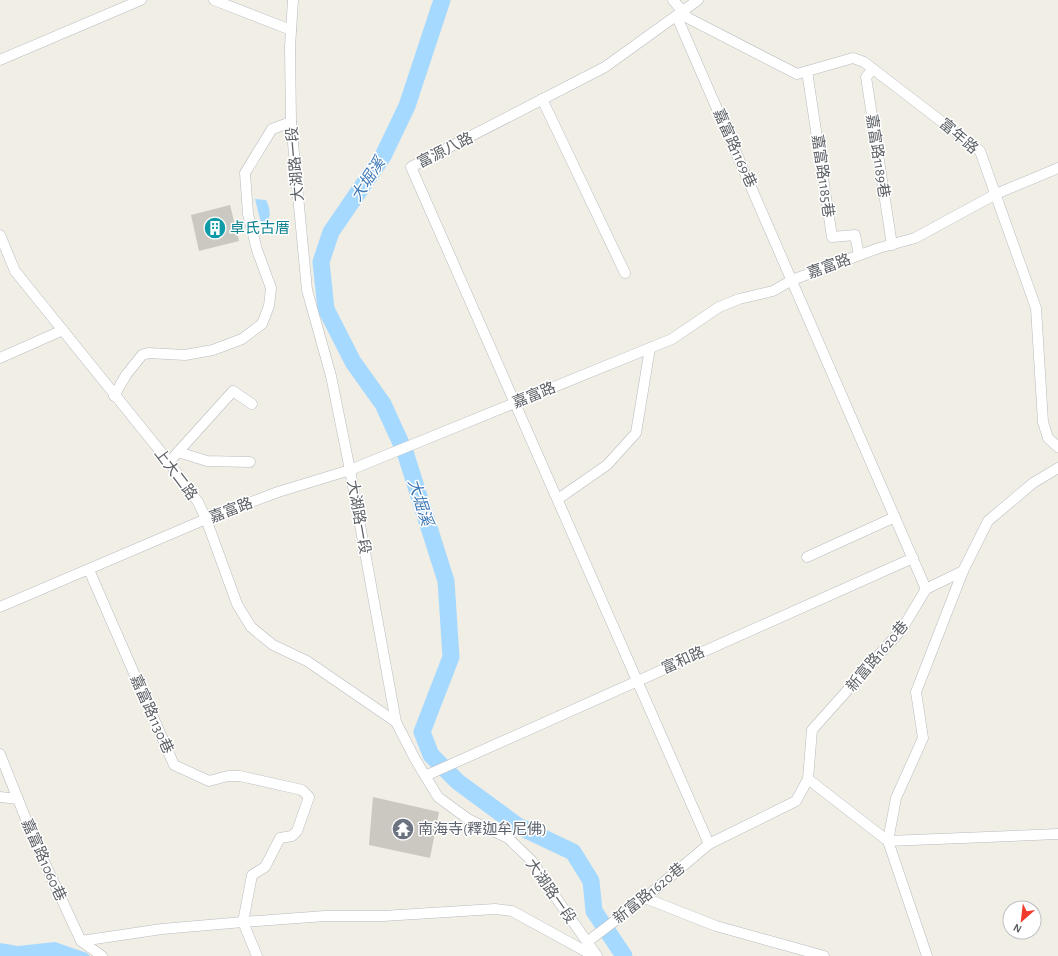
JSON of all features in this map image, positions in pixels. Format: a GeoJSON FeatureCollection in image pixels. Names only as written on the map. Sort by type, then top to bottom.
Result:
{"type":"FeatureCollection","features":[{"type":"Feature","properties":{"kind":"street"},"geometry":{"type":"LineString","coordinates":[[0,60],[141,0]]}},
{"type":"Feature","properties":{"kind":"street"},"geometry":{"type":"LineString","coordinates":[[214,0],[291,30]]}},
{"type":"Feature","properties":{"kind":"street","name":"大湖路一段"},"geometry":{"type":"LineString","coordinates":[[293,0],[291,30],[291,122],[306,290],[331,376],[350,470],[396,722],[428,774],[438,798],[468,819],[508,838],[532,861],[595,956]]}},
{"type":"Feature","properties":{"kind":"street","name":"富年路"},"geometry":{"type":"LineString","coordinates":[[673,0],[679,15],[688,18],[797,74],[853,58],[864,62],[980,151],[1036,308],[1043,422],[1048,438],[1058,447]]}},
{"type":"Feature","properties":{"kind":"street","name":"富源八路"},"geometry":{"type":"LineString","coordinates":[[515,403],[411,167],[605,67],[698,0]]}},
{"type":"Feature","properties":{"kind":"street","name":"嘉富路1169巷"},"geometry":{"type":"LineString","coordinates":[[679,15],[926,589]]}},
{"type":"Feature","properties":{"kind":"street","name":"嘉富路1189巷"},"geometry":{"type":"LineString","coordinates":[[873,69],[866,77],[892,245]]}},
{"type":"Feature","properties":{"kind":"street","name":"嘉富路1185巷"},"geometry":{"type":"LineString","coordinates":[[807,71],[832,237],[855,235],[859,255]]}},
{"type":"Feature","properties":{"kind":"street"},"geometry":{"type":"LineString","coordinates":[[542,99],[625,273]]}},
{"type":"Feature","properties":{"kind":"street"},"geometry":{"type":"LineString","coordinates":[[114,396],[126,375],[142,355],[148,352],[185,356],[213,350],[242,339],[262,324],[269,306],[271,288],[257,250],[248,214],[245,172],[272,129],[291,122]]}},
{"type":"Feature","properties":{"kind":"street","name":"嘉富路"},"geometry":{"type":"LineString","coordinates":[[0,607],[206,519],[278,492],[350,470],[672,339],[719,307],[738,299],[773,291],[792,280],[859,255],[915,238],[996,194],[1058,168]]}},
{"type":"Feature","properties":{"kind":"street","name":"上大二路"},"geometry":{"type":"LineString","coordinates":[[0,235],[15,271],[64,330],[114,396],[169,462],[198,502],[206,519],[236,604],[252,627],[273,645],[307,661],[396,722]]}},
{"type":"Feature","properties":{"kind":"street"},"geometry":{"type":"LineString","coordinates":[[0,358],[64,330]]}},
{"type":"Feature","properties":{"kind":"street"},"geometry":{"type":"LineString","coordinates":[[558,499],[607,465],[636,433],[650,348]]}},
{"type":"Feature","properties":{"kind":"street"},"geometry":{"type":"LineString","coordinates":[[169,462],[233,391],[252,404]]}},
{"type":"Feature","properties":{"kind":"street"},"geometry":{"type":"LineString","coordinates":[[515,403],[709,844]]}},
{"type":"Feature","properties":{"kind":"street"},"geometry":{"type":"LineString","coordinates":[[178,452],[207,462],[250,462]]}},
{"type":"Feature","properties":{"kind":"street"},"geometry":{"type":"LineString","coordinates":[[927,956],[888,841],[896,798],[922,738],[916,692],[963,571],[988,521],[1033,483],[1058,468]]}},
{"type":"Feature","properties":{"kind":"street"},"geometry":{"type":"LineString","coordinates":[[807,557],[895,517]]}},
{"type":"Feature","properties":{"kind":"street","name":"富和路"},"geometry":{"type":"LineString","coordinates":[[428,774],[912,558]]}},
{"type":"Feature","properties":{"kind":"street","name":"嘉富路1130巷"},"geometry":{"type":"LineString","coordinates":[[89,570],[174,765],[209,781],[228,776],[240,776],[302,790],[309,796],[297,831],[292,836],[280,838],[265,867],[252,875],[243,922]]}},
{"type":"Feature","properties":{"kind":"street"},"geometry":{"type":"LineString","coordinates":[[926,589],[963,571]]}},
{"type":"Feature","properties":{"kind":"street","name":"新富路1620巷"},"geometry":{"type":"LineString","coordinates":[[587,942],[645,898],[709,844],[796,801],[808,779],[812,730],[902,630],[926,589]]}},
{"type":"Feature","properties":{"kind":"street","name":"嘉富路1060巷"},"geometry":{"type":"LineString","coordinates":[[0,754],[35,842],[81,941],[102,956]]}},
{"type":"Feature","properties":{"kind":"street"},"geometry":{"type":"LineString","coordinates":[[808,779],[888,841],[1058,834]]}},
{"type":"Feature","properties":{"kind":"street"},"geometry":{"type":"LineString","coordinates":[[0,797],[18,799]]}},
{"type":"Feature","properties":{"kind":"street"},"geometry":{"type":"LineString","coordinates":[[645,898],[716,926],[824,956]]}},
{"type":"Feature","properties":{"kind":"street"},"geometry":{"type":"LineString","coordinates":[[81,941],[162,929],[243,922],[325,916],[383,916],[495,909],[512,911],[595,956]]}},
{"type":"Feature","properties":{"kind":"street"},"geometry":{"type":"LineString","coordinates":[[243,922],[257,956]]}},
{"type":"Feature","properties":{"kind":"water"},"geometry":{"type":"Polygon","coordinates":[[[255,199],[266,200],[270,211],[268,221],[262,227],[255,199]]]}},
{"type":"Feature","properties":{"kind":"water"},"geometry":{"type":"Polygon","coordinates":[[[55,942],[87,953],[90,956],[0,956],[0,943],[18,946],[55,942]]]}},
{"type":"Feature","properties":{"kind":"building","name":"卓氏古厝"},"geometry":{"type":"Polygon","coordinates":[[[230,205],[239,241],[199,251],[191,215],[230,205]]]}},
{"type":"Feature","properties":{"kind":"building","name":"南海寺(釋迦牟尼佛)"},"geometry":{"type":"Polygon","coordinates":[[[373,797],[439,812],[430,858],[369,845],[373,797]]]}},
{"type":"Feature","properties":{"kind":"waterway","name":"大堀溪"},"geometry":{"type":"LineString","coordinates":[[442,0],[407,106],[383,156],[331,232],[321,262],[326,309],[353,362],[383,404],[405,452],[446,581],[451,657],[422,732],[431,755],[458,782],[518,826],[573,852],[591,881],[594,911],[624,956]]}},
{"type":"Feature","properties":{"kind":"place","name":"卓氏古厝"},"geometry":{"type":"Point","coordinates":[215,228]}},
{"type":"Feature","properties":{"kind":"place","name":"南海寺(釋迦牟尼佛)"},"geometry":{"type":"Point","coordinates":[403,829]}}]}
